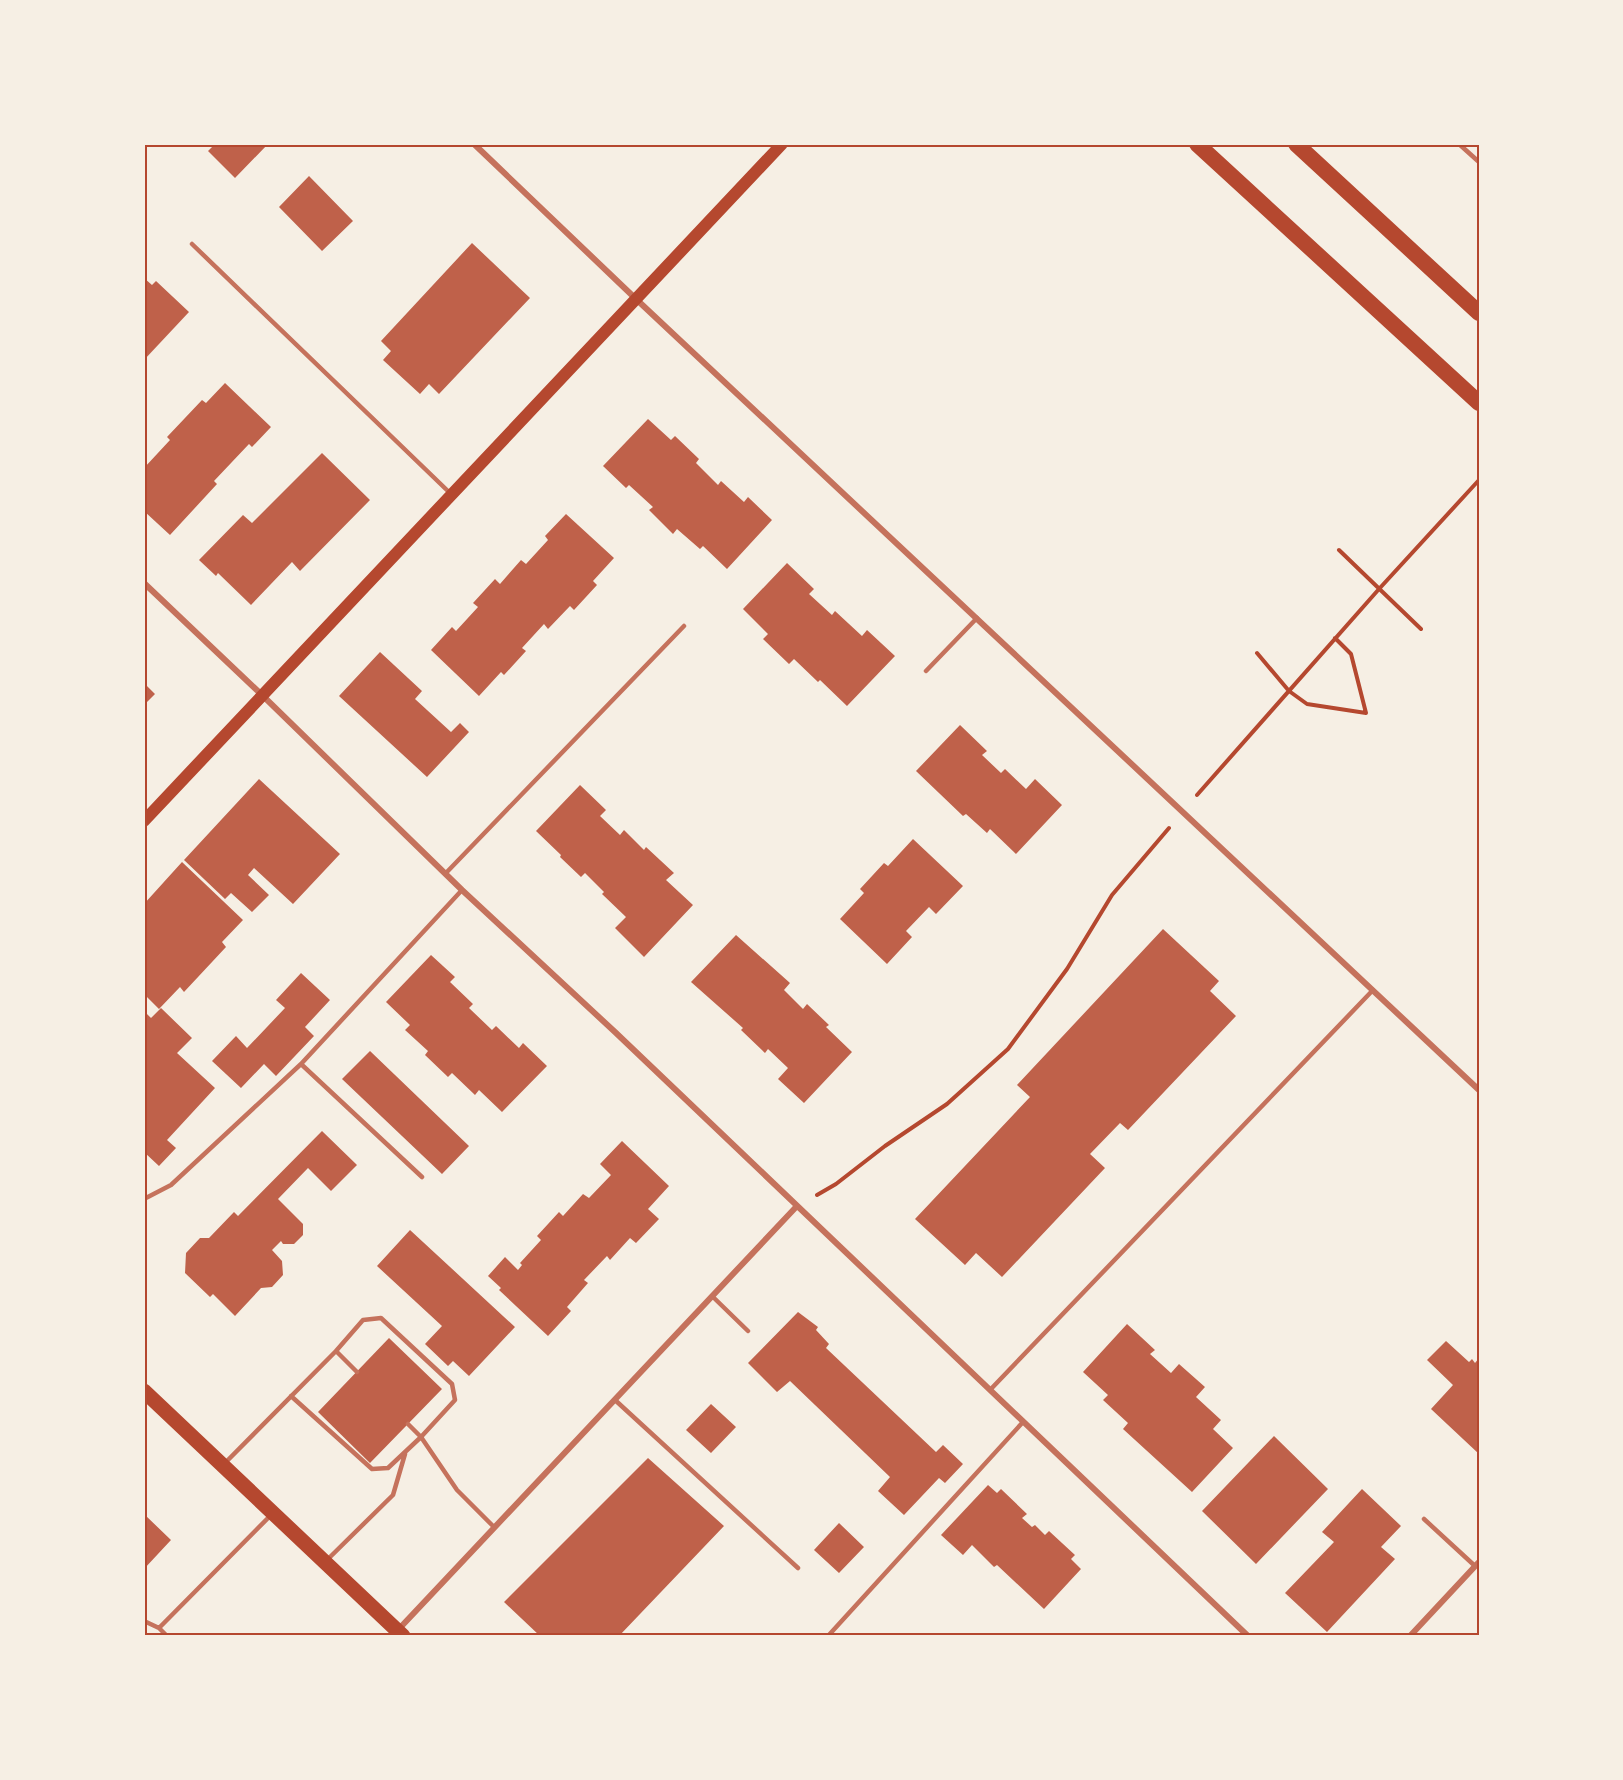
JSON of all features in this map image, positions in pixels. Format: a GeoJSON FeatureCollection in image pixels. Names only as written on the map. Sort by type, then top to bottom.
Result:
{"type":"FeatureCollection","features":[{"type":"Feature","properties":{"kind":"highway"},"geometry":{"type":"LineString","coordinates":[[1197,144],[1479,403]]}},
{"type":"Feature","properties":{"kind":"highway"},"geometry":{"type":"LineString","coordinates":[[1296,144],[1479,313]]}},
{"type":"Feature","properties":{"kind":"main road"},"geometry":{"type":"LineString","coordinates":[[144,821],[782,144]]}},
{"type":"Feature","properties":{"kind":"main road"},"geometry":{"type":"LineString","coordinates":[[144,1391],[398,1634]]}},
{"type":"Feature","properties":{"kind":"street"},"geometry":{"type":"LineString","coordinates":[[474,144],[636,299],[1479,1090]]}},
{"type":"Feature","properties":{"kind":"street"},"geometry":{"type":"LineString","coordinates":[[144,583],[462,890],[607,1024],[1248,1636]]}},
{"type":"Feature","properties":{"kind":"street"},"geometry":{"type":"LineString","coordinates":[[398,1634],[494,1527],[797,1206]]}},
{"type":"Feature","properties":{"kind":"street"},"geometry":{"type":"LineString","coordinates":[[1410,1636],[1477,1564]]}},
{"type":"Feature","properties":{"kind":"lane"},"geometry":{"type":"LineString","coordinates":[[1459,144],[1479,162]]}},
{"type":"Feature","properties":{"kind":"lane"},"geometry":{"type":"LineString","coordinates":[[192,244],[451,494]]}},
{"type":"Feature","properties":{"kind":"lane"},"geometry":{"type":"LineString","coordinates":[[926,671],[977,618]]}},
{"type":"Feature","properties":{"kind":"lane"},"geometry":{"type":"LineString","coordinates":[[446,874],[684,626]]}},
{"type":"Feature","properties":{"kind":"lane"},"geometry":{"type":"LineString","coordinates":[[144,1199],[171,1185],[301,1064],[462,890]]}},
{"type":"Feature","properties":{"kind":"lane"},"geometry":{"type":"LineString","coordinates":[[990,1390],[1373,990]]}},
{"type":"Feature","properties":{"kind":"lane"},"geometry":{"type":"LineString","coordinates":[[301,1064],[422,1177]]}},
{"type":"Feature","properties":{"kind":"lane"},"geometry":{"type":"LineString","coordinates":[[712,1296],[748,1331]]}},
{"type":"Feature","properties":{"kind":"lane"},"geometry":{"type":"LineString","coordinates":[[222,1465],[291,1396],[336,1352],[363,1320],[381,1318],[452,1384],[455,1400],[421,1437],[387,1468],[372,1469],[291,1396]]}},
{"type":"Feature","properties":{"kind":"lane"},"geometry":{"type":"LineString","coordinates":[[336,1352],[357,1372]]}},
{"type":"Feature","properties":{"kind":"lane"},"geometry":{"type":"LineString","coordinates":[[615,1400],[798,1568]]}},
{"type":"Feature","properties":{"kind":"lane"},"geometry":{"type":"LineString","coordinates":[[828,1636],[1023,1422]]}},
{"type":"Feature","properties":{"kind":"lane"},"geometry":{"type":"LineString","coordinates":[[408,1424],[421,1437],[457,1490],[494,1527]]}},
{"type":"Feature","properties":{"kind":"lane"},"geometry":{"type":"LineString","coordinates":[[326,1563],[393,1495],[406,1451]]}},
{"type":"Feature","properties":{"kind":"lane"},"geometry":{"type":"LineString","coordinates":[[159,1628],[273,1514]]}},
{"type":"Feature","properties":{"kind":"lane"},"geometry":{"type":"LineString","coordinates":[[1424,1519],[1477,1564]]}},
{"type":"Feature","properties":{"kind":"lane"},"geometry":{"type":"LineString","coordinates":[[144,1621],[159,1628],[167,1636]]}},
{"type":"Feature","properties":{"kind":"path"},"geometry":{"type":"LineString","coordinates":[[797,1206],[836,1184],[885,1146],[946,1104],[1008,1049],[1067,969],[1112,895],[1335,638],[1479,480]]}},
{"type":"Feature","properties":{"kind":"path"},"geometry":{"type":"LineString","coordinates":[[1339,550],[1421,629]]}},
{"type":"Feature","properties":{"kind":"path"},"geometry":{"type":"LineString","coordinates":[[1257,653],[1289,691],[1307,704],[1366,712],[1352,654],[1335,638]]}},
{"type":"Feature","properties":{"kind":"building"},"geometry":{"type":"Polygon","coordinates":[[[215,144],[268,144],[235,178],[208,151],[215,144]]]}},
{"type":"Feature","properties":{"kind":"building"},"geometry":{"type":"Polygon","coordinates":[[[309,176],[353,221],[322,251],[279,207],[309,176]]]}},
{"type":"Feature","properties":{"kind":"building"},"geometry":{"type":"Polygon","coordinates":[[[472,243],[530,298],[439,394],[429,384],[420,394],[383,360],[391,351],[381,341],[472,243]]]}},
{"type":"Feature","properties":{"kind":"building"},"geometry":{"type":"Polygon","coordinates":[[[144,278],[152,285],[156,281],[189,312],[144,360],[144,278]]]}},
{"type":"Feature","properties":{"kind":"building"},"geometry":{"type":"Polygon","coordinates":[[[225,383],[271,427],[252,447],[249,444],[214,481],[217,484],[170,535],[144,511],[144,468],[170,440],[167,437],[202,400],[206,403],[225,383]]]}},
{"type":"Feature","properties":{"kind":"building"},"geometry":{"type":"Polygon","coordinates":[[[648,419],[671,440],[675,436],[699,459],[696,463],[718,485],[721,481],[744,502],[748,497],[772,520],[727,569],[703,546],[700,549],[677,529],[673,534],[649,510],[653,507],[629,485],[626,488],[603,466],[648,419]]]}},
{"type":"Feature","properties":{"kind":"building"},"geometry":{"type":"Polygon","coordinates":[[[322,453],[370,500],[300,571],[292,562],[251,605],[218,573],[216,576],[199,560],[243,515],[252,523],[322,453]]]}},
{"type":"Feature","properties":{"kind":"building"},"geometry":{"type":"Polygon","coordinates":[[[566,514],[614,558],[593,581],[597,585],[574,610],[570,606],[548,629],[544,624],[522,648],[526,651],[504,675],[501,672],[479,696],[431,650],[452,627],[456,631],[478,607],[473,603],[495,579],[500,584],[521,560],[526,564],[548,540],[545,536],[566,514]]]}},
{"type":"Feature","properties":{"kind":"building"},"geometry":{"type":"Polygon","coordinates":[[[787,563],[814,589],[809,594],[832,615],[835,611],[862,636],[867,630],[895,656],[847,706],[794,659],[789,664],[763,639],[768,634],[743,609],[787,563]]]}},
{"type":"Feature","properties":{"kind":"building"},"geometry":{"type":"Polygon","coordinates":[[[380,652],[422,691],[415,699],[451,732],[460,723],[469,732],[427,777],[339,696],[380,652]]]}},
{"type":"Feature","properties":{"kind":"building"},"geometry":{"type":"Polygon","coordinates":[[[144,683],[155,694],[144,705],[144,683]]]}},
{"type":"Feature","properties":{"kind":"building"},"geometry":{"type":"Polygon","coordinates":[[[960,725],[987,751],[982,755],[1001,773],[1005,769],[1026,789],[1035,779],[1062,805],[1016,854],[990,829],[987,833],[966,814],[963,816],[916,771],[960,725]]]}},
{"type":"Feature","properties":{"kind":"building"},"geometry":{"type":"Polygon","coordinates":[[[259,779],[340,854],[293,904],[254,868],[248,875],[269,895],[252,912],[231,893],[225,899],[184,860],[259,779]]]}},
{"type":"Feature","properties":{"kind":"building"},"geometry":{"type":"Polygon","coordinates":[[[580,785],[606,810],[600,816],[620,835],[624,830],[644,850],[646,847],[674,873],[666,880],[693,905],[644,957],[615,928],[626,917],[602,894],[604,892],[585,873],[581,877],[536,831],[580,785]]]}},
{"type":"Feature","properties":{"kind":"building"},"geometry":{"type":"Polygon","coordinates":[[[913,839],[963,886],[936,914],[929,907],[906,931],[912,937],[887,964],[840,919],[864,893],[860,889],[884,863],[888,866],[913,839]]]}},
{"type":"Feature","properties":{"kind":"building"},"geometry":{"type":"Polygon","coordinates":[[[182,862],[243,920],[222,942],[226,947],[184,992],[180,987],[159,1009],[144,994],[144,904],[182,862]]]}},
{"type":"Feature","properties":{"kind":"building"},"geometry":{"type":"Polygon","coordinates":[[[1163,929],[1219,981],[1210,991],[1236,1016],[1128,1130],[1120,1123],[1090,1154],[1105,1168],[1002,1277],[976,1253],[965,1265],[915,1219],[1030,1097],[1017,1085],[1163,929]]]}},
{"type":"Feature","properties":{"kind":"building"},"geometry":{"type":"Polygon","coordinates":[[[736,935],[790,983],[784,990],[803,1009],[807,1004],[829,1025],[826,1027],[852,1052],[804,1103],[778,1079],[788,1068],[768,1049],[765,1053],[741,1030],[743,1028],[691,982],[736,935]]]}},
{"type":"Feature","properties":{"kind":"building"},"geometry":{"type":"Polygon","coordinates":[[[431,955],[455,977],[450,982],[473,1004],[469,1008],[492,1030],[496,1026],[519,1048],[523,1043],[547,1066],[502,1112],[479,1090],[475,1095],[452,1073],[448,1077],[425,1055],[428,1051],[405,1030],[410,1025],[386,1002],[431,955]]]}},
{"type":"Feature","properties":{"kind":"building"},"geometry":{"type":"Polygon","coordinates":[[[301,973],[330,1000],[305,1027],[314,1036],[276,1076],[264,1064],[241,1088],[212,1061],[236,1036],[247,1048],[285,1008],[276,1000],[301,973]]]}},
{"type":"Feature","properties":{"kind":"building"},"geometry":{"type":"Polygon","coordinates":[[[161,1008],[192,1038],[177,1053],[215,1088],[167,1140],[176,1148],[159,1166],[144,1152],[144,1011],[151,1018],[161,1008]]]}},
{"type":"Feature","properties":{"kind":"building"},"geometry":{"type":"Polygon","coordinates":[[[370,1051],[469,1146],[442,1174],[342,1079],[370,1051]]]}},
{"type":"Feature","properties":{"kind":"building"},"geometry":{"type":"Polygon","coordinates":[[[322,1131],[357,1165],[331,1191],[308,1168],[278,1199],[303,1224],[303,1235],[294,1244],[283,1244],[281,1241],[272,1250],[282,1261],[283,1275],[272,1287],[261,1288],[235,1316],[213,1294],[210,1297],[185,1273],[186,1253],[200,1238],[209,1238],[234,1212],[238,1216],[322,1131]]]}},
{"type":"Feature","properties":{"kind":"building"},"geometry":{"type":"Polygon","coordinates":[[[622,1141],[669,1186],[648,1209],[659,1219],[636,1243],[630,1238],[610,1260],[607,1256],[584,1280],[588,1283],[567,1307],[571,1311],[548,1336],[499,1290],[501,1288],[488,1276],[505,1257],[518,1270],[522,1265],[520,1263],[541,1240],[537,1236],[559,1212],[563,1216],[583,1194],[589,1198],[611,1175],[600,1164],[622,1141]]]}},
{"type":"Feature","properties":{"kind":"building"},"geometry":{"type":"Polygon","coordinates":[[[410,1230],[515,1327],[469,1376],[453,1361],[448,1366],[425,1344],[442,1326],[377,1266],[410,1230]]]}},
{"type":"Feature","properties":{"kind":"building"},"geometry":{"type":"Polygon","coordinates":[[[798,1312],[818,1327],[816,1330],[829,1344],[826,1348],[936,1452],[943,1445],[963,1464],[945,1483],[939,1478],[904,1515],[878,1491],[890,1477],[790,1381],[777,1392],[748,1363],[798,1312]]]}},
{"type":"Feature","properties":{"kind":"building"},"geometry":{"type":"Polygon","coordinates":[[[1127,1324],[1155,1350],[1150,1354],[1171,1373],[1179,1364],[1205,1387],[1196,1397],[1221,1420],[1213,1429],[1233,1448],[1192,1492],[1123,1429],[1128,1423],[1103,1400],[1108,1395],[1083,1372],[1127,1324]]]}},
{"type":"Feature","properties":{"kind":"building"},"geometry":{"type":"Polygon","coordinates":[[[389,1338],[442,1389],[370,1463],[318,1412],[389,1338]]]}},
{"type":"Feature","properties":{"kind":"building"},"geometry":{"type":"Polygon","coordinates":[[[1446,1341],[1469,1362],[1472,1359],[1475,1363],[1479,1358],[1479,1454],[1431,1409],[1453,1385],[1427,1360],[1446,1341]]]}},
{"type":"Feature","properties":{"kind":"building"},"geometry":{"type":"Polygon","coordinates":[[[711,1404],[736,1427],[711,1453],[686,1430],[711,1404]]]}},
{"type":"Feature","properties":{"kind":"building"},"geometry":{"type":"Polygon","coordinates":[[[1274,1436],[1328,1489],[1256,1564],[1202,1511],[1274,1436]]]}},
{"type":"Feature","properties":{"kind":"building"},"geometry":{"type":"Polygon","coordinates":[[[648,1458],[724,1526],[619,1636],[540,1636],[504,1602],[648,1458]]]}},
{"type":"Feature","properties":{"kind":"building"},"geometry":{"type":"Polygon","coordinates":[[[988,1485],[997,1493],[1001,1489],[1027,1514],[1022,1518],[1032,1527],[1035,1525],[1045,1535],[1049,1531],[1075,1555],[1071,1559],[1081,1569],[1044,1609],[997,1565],[994,1567],[972,1545],[963,1555],[941,1535],[988,1485]]]}},
{"type":"Feature","properties":{"kind":"building"},"geometry":{"type":"Polygon","coordinates":[[[1362,1489],[1401,1526],[1381,1547],[1395,1559],[1327,1632],[1285,1593],[1334,1542],[1322,1532],[1362,1489]]]}},
{"type":"Feature","properties":{"kind":"building"},"geometry":{"type":"Polygon","coordinates":[[[144,1514],[171,1540],[144,1569],[144,1514]]]}},
{"type":"Feature","properties":{"kind":"building"},"geometry":{"type":"Polygon","coordinates":[[[839,1523],[864,1547],[839,1573],[814,1550],[839,1523]]]}}]}
